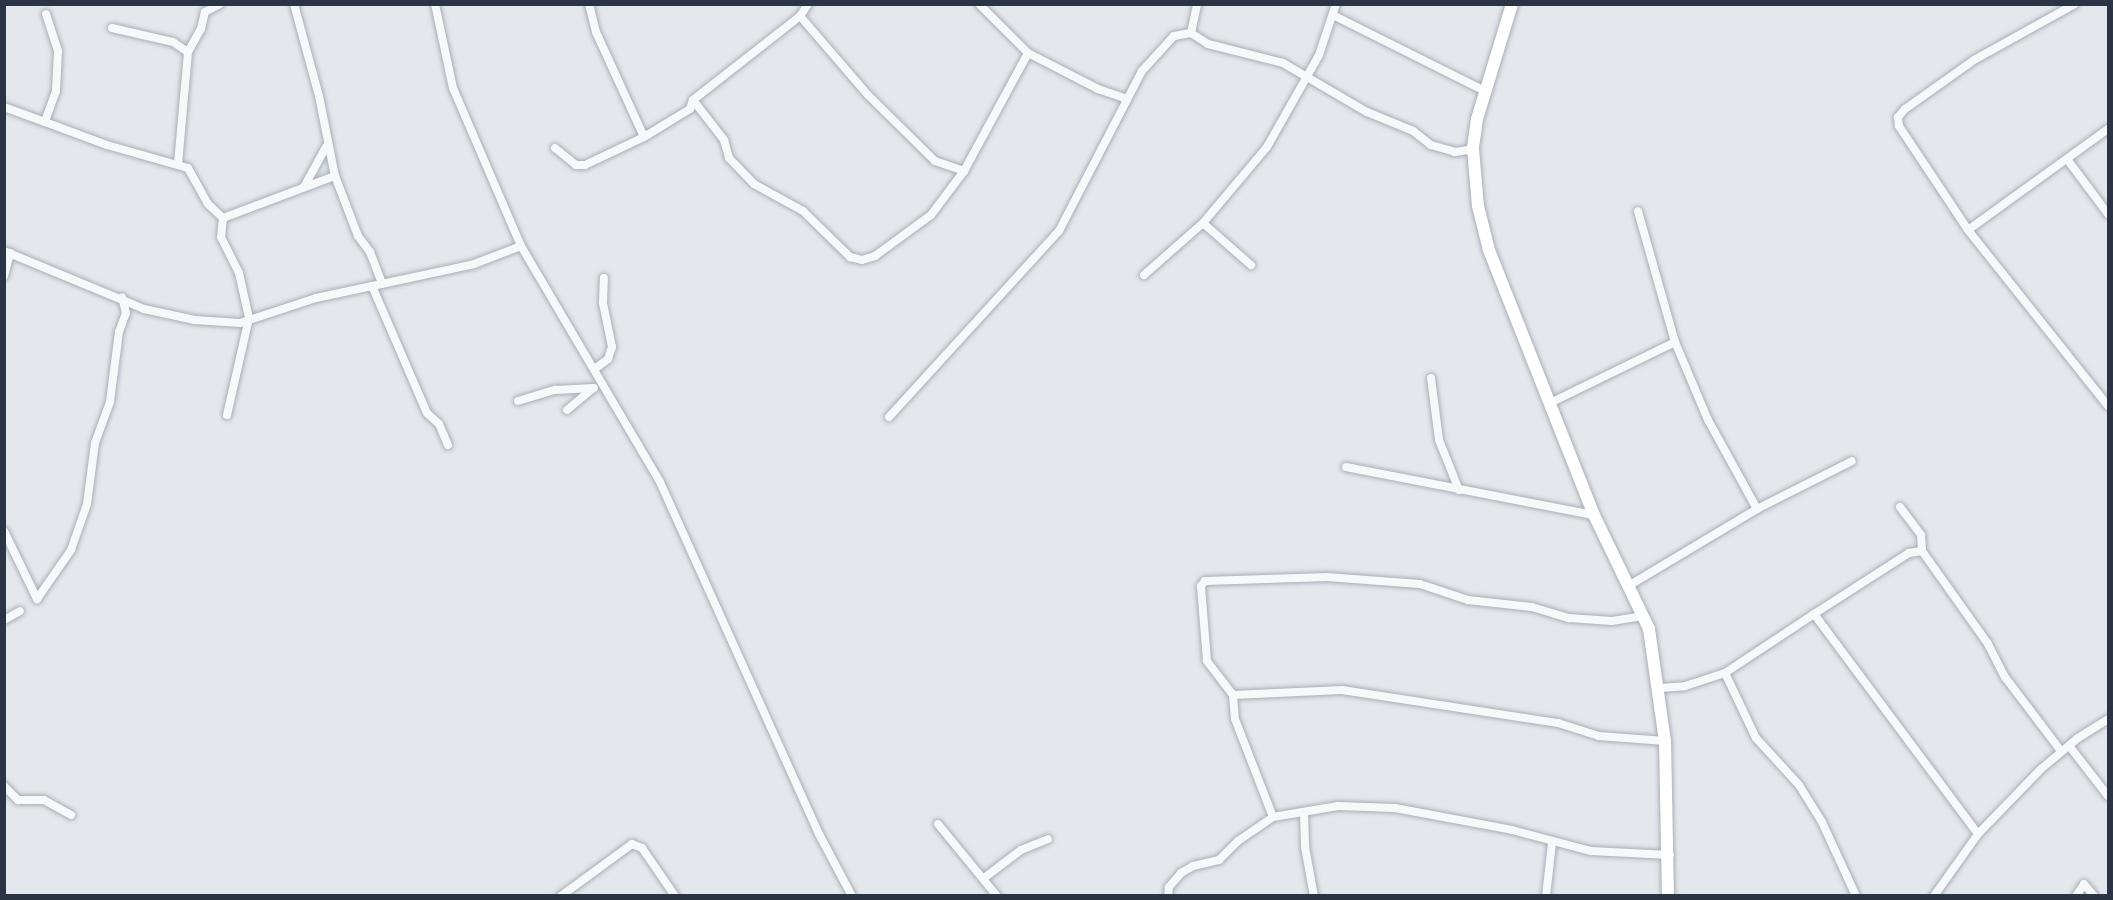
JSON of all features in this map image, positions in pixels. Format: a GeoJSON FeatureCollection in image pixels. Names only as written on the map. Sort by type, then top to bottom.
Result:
{"type":"FeatureCollection","features":[{"type":"Feature","properties":{"kind":"street"},"geometry":{"type":"LineString","coordinates":[[178,165],[188,52],[205,12],[220,4]]}},
{"type":"Feature","properties":{"kind":"street"},"geometry":{"type":"LineString","coordinates":[[294,4],[319,96],[326,147],[335,176],[358,236],[370,252],[382,284]]}},
{"type":"Feature","properties":{"kind":"street"},"geometry":{"type":"LineString","coordinates":[[435,4],[453,88],[522,246],[596,368],[673,508],[819,834],[852,896]]}},
{"type":"Feature","properties":{"kind":"street"},"geometry":{"type":"LineString","coordinates":[[589,4],[600,43],[644,137]]}},
{"type":"Feature","properties":{"kind":"street"},"geometry":{"type":"LineString","coordinates":[[555,148],[576,165],[585,165],[644,137],[690,109],[693,100],[800,16],[808,4]]}},
{"type":"Feature","properties":{"kind":"street"},"geometry":{"type":"LineString","coordinates":[[979,4],[1028,53],[1098,89],[1127,99]]}},
{"type":"Feature","properties":{"kind":"street"},"geometry":{"type":"LineString","coordinates":[[1191,33],[1197,4]]}},
{"type":"Feature","properties":{"kind":"street"},"geometry":{"type":"LineString","coordinates":[[1144,275],[1203,223],[1267,147],[1308,76],[1335,16],[1336,4]]}},
{"type":"Feature","properties":{"kind":"street"},"geometry":{"type":"LineString","coordinates":[[1512,4],[1483,90],[1473,149],[1478,206],[1489,250],[1594,515],[1630,585],[1643,616],[1659,688],[1665,741],[1670,855],[1668,896]]}},
{"type":"Feature","properties":{"kind":"street"},"geometry":{"type":"LineString","coordinates":[[2075,4],[1974,60],[1898,117],[1899,126],[1968,230],[2109,406]]}},
{"type":"Feature","properties":{"kind":"street"},"geometry":{"type":"LineString","coordinates":[[45,122],[56,91],[58,51],[46,14]]}},
{"type":"Feature","properties":{"kind":"street"},"geometry":{"type":"LineString","coordinates":[[800,16],[868,95],[935,161],[964,171]]}},
{"type":"Feature","properties":{"kind":"street"},"geometry":{"type":"LineString","coordinates":[[1335,16],[1411,51],[1483,90]]}},
{"type":"Feature","properties":{"kind":"street"},"geometry":{"type":"LineString","coordinates":[[112,28],[173,42],[188,52]]}},
{"type":"Feature","properties":{"kind":"street"},"geometry":{"type":"LineString","coordinates":[[889,417],[1059,231],[1127,99],[1159,49],[1174,36],[1191,33],[1208,44],[1248,51],[1308,76],[1367,112],[1413,131],[1431,145],[1455,152],[1473,149]]}},
{"type":"Feature","properties":{"kind":"street"},"geometry":{"type":"LineString","coordinates":[[693,100],[724,140],[729,158],[743,174],[803,211],[850,257],[862,260],[874,256],[931,215],[964,171],[1028,53]]}},
{"type":"Feature","properties":{"kind":"street"},"geometry":{"type":"LineString","coordinates":[[4,107],[107,145],[190,170],[208,204],[224,218]]}},
{"type":"Feature","properties":{"kind":"street"},"geometry":{"type":"LineString","coordinates":[[1968,230],[2109,129]]}},
{"type":"Feature","properties":{"kind":"street"},"geometry":{"type":"LineString","coordinates":[[304,187],[326,147]]}},
{"type":"Feature","properties":{"kind":"street"},"geometry":{"type":"LineString","coordinates":[[2067,159],[2109,214]]}},
{"type":"Feature","properties":{"kind":"street"},"geometry":{"type":"LineString","coordinates":[[224,218],[335,176]]}},
{"type":"Feature","properties":{"kind":"street"},"geometry":{"type":"LineString","coordinates":[[1638,211],[1675,342],[1708,420],[1757,509]]}},
{"type":"Feature","properties":{"kind":"street"},"geometry":{"type":"LineString","coordinates":[[224,218],[221,237],[239,273],[249,318],[227,416]]}},
{"type":"Feature","properties":{"kind":"street"},"geometry":{"type":"LineString","coordinates":[[1203,223],[1251,266]]}},
{"type":"Feature","properties":{"kind":"street"},"geometry":{"type":"LineString","coordinates":[[4,276],[7,252],[122,297],[144,309],[195,320],[240,322],[372,286],[474,264],[522,246]]}},
{"type":"Feature","properties":{"kind":"street"},"geometry":{"type":"LineString","coordinates":[[596,368],[608,359],[612,347],[603,303],[604,278]]}},
{"type":"Feature","properties":{"kind":"street"},"geometry":{"type":"LineString","coordinates":[[372,286],[427,413],[439,424],[448,445]]}},
{"type":"Feature","properties":{"kind":"street"},"geometry":{"type":"LineString","coordinates":[[4,531],[37,599],[70,550],[87,504],[95,443],[110,402],[126,313],[122,297]]}},
{"type":"Feature","properties":{"kind":"street"},"geometry":{"type":"LineString","coordinates":[[126,313],[144,309]]}},
{"type":"Feature","properties":{"kind":"street"},"geometry":{"type":"LineString","coordinates":[[1550,403],[1675,342]]}},
{"type":"Feature","properties":{"kind":"street"},"geometry":{"type":"LineString","coordinates":[[1431,378],[1439,440],[1459,490]]}},
{"type":"Feature","properties":{"kind":"street"},"geometry":{"type":"LineString","coordinates":[[567,410],[603,381]]}},
{"type":"Feature","properties":{"kind":"street"},"geometry":{"type":"LineString","coordinates":[[518,401],[555,390],[594,388]]}},
{"type":"Feature","properties":{"kind":"street"},"geometry":{"type":"LineString","coordinates":[[1630,585],[1757,509],[1852,461]]}},
{"type":"Feature","properties":{"kind":"street"},"geometry":{"type":"LineString","coordinates":[[1346,467],[1594,515]]}},
{"type":"Feature","properties":{"kind":"street"},"geometry":{"type":"LineString","coordinates":[[1900,507],[1921,535],[1922,551],[1988,644],[2006,677],[2109,796]]}},
{"type":"Feature","properties":{"kind":"street"},"geometry":{"type":"LineString","coordinates":[[1659,688],[1685,686],[1725,673],[1909,553],[1922,551]]}},
{"type":"Feature","properties":{"kind":"street"},"geometry":{"type":"LineString","coordinates":[[1273,817],[1235,719],[1233,695],[1209,666],[1204,652],[1201,586],[1210,579],[1327,577],[1420,584],[1468,600],[1533,607],[1569,618],[1612,621],[1643,616]]}},
{"type":"Feature","properties":{"kind":"street"},"geometry":{"type":"LineString","coordinates":[[4,620],[20,611]]}},
{"type":"Feature","properties":{"kind":"street"},"geometry":{"type":"LineString","coordinates":[[1814,614],[1978,834]]}},
{"type":"Feature","properties":{"kind":"street"},"geometry":{"type":"LineString","coordinates":[[1725,673],[1756,738],[1799,785],[1822,822],[1856,896]]}},
{"type":"Feature","properties":{"kind":"street"},"geometry":{"type":"LineString","coordinates":[[1233,695],[1342,690],[1558,723],[1599,736],[1665,741]]}},
{"type":"Feature","properties":{"kind":"street"},"geometry":{"type":"LineString","coordinates":[[1934,896],[1978,834],[2066,749],[2109,719]]}},
{"type":"Feature","properties":{"kind":"street"},"geometry":{"type":"LineString","coordinates":[[4,786],[18,800],[44,800],[71,815]]}},
{"type":"Feature","properties":{"kind":"street"},"geometry":{"type":"LineString","coordinates":[[1168,896],[1169,887],[1181,873],[1193,866],[1219,860],[1238,841],[1273,817],[1304,814],[1338,806],[1395,808],[1512,830],[1552,843],[1591,850],[1670,855]]}},
{"type":"Feature","properties":{"kind":"street"},"geometry":{"type":"LineString","coordinates":[[1304,814],[1305,847],[1314,896]]}},
{"type":"Feature","properties":{"kind":"street"},"geometry":{"type":"LineString","coordinates":[[938,824],[997,896]]}},
{"type":"Feature","properties":{"kind":"street"},"geometry":{"type":"LineString","coordinates":[[984,878],[1022,850],[1048,838]]}},
{"type":"Feature","properties":{"kind":"street"},"geometry":{"type":"LineString","coordinates":[[1546,896],[1552,843]]}},
{"type":"Feature","properties":{"kind":"street"},"geometry":{"type":"LineString","coordinates":[[561,896],[632,844],[642,848],[675,896]]}},
{"type":"Feature","properties":{"kind":"street"},"geometry":{"type":"LineString","coordinates":[[2076,896],[2084,884],[2094,896]]}}]}
